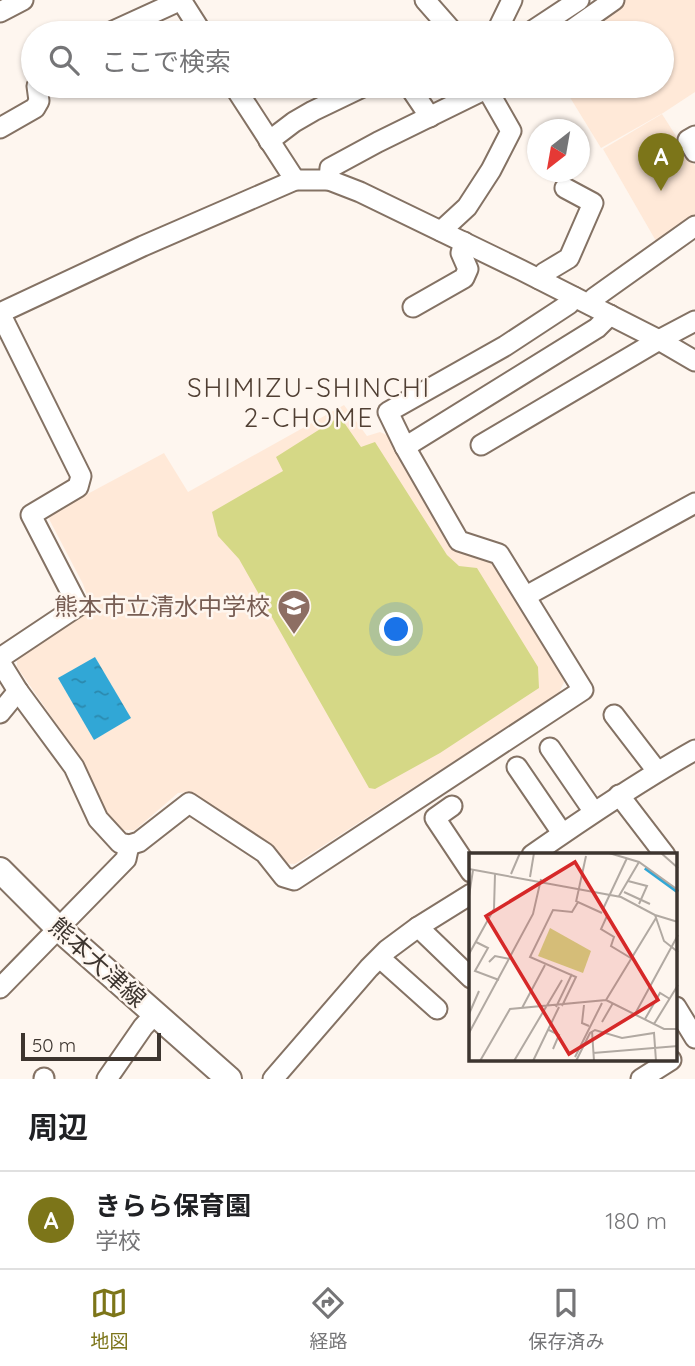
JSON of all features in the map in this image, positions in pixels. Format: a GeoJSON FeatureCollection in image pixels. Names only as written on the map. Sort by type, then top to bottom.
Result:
{"type":"FeatureCollection","features":[{"type":"Feature","properties":{"kind":"main road","name":"熊本大津線"},"geometry":{"type":"LineString","coordinates":[[0,870],[58,928],[229,1079]]}},
{"type":"Feature","properties":{"kind":"street"},"geometry":{"type":"LineString","coordinates":[[0,12],[23,0]]}},
{"type":"Feature","properties":{"kind":"street"},"geometry":{"type":"LineString","coordinates":[[425,0],[443,21]]}},
{"type":"Feature","properties":{"kind":"street"},"geometry":{"type":"LineString","coordinates":[[502,21],[512,0]]}},
{"type":"Feature","properties":{"kind":"street"},"geometry":{"type":"LineString","coordinates":[[547,21],[579,0]]}},
{"type":"Feature","properties":{"kind":"street"},"geometry":{"type":"LineString","coordinates":[[584,21],[614,0]]}},
{"type":"Feature","properties":{"kind":"street"},"geometry":{"type":"LineString","coordinates":[[138,21],[185,1],[196,21]]}},
{"type":"Feature","properties":{"kind":"street"},"geometry":{"type":"LineString","coordinates":[[0,128],[36,108],[39,98]]}},
{"type":"Feature","properties":{"kind":"street"},"geometry":{"type":"LineString","coordinates":[[242,98],[295,180]]}},
{"type":"Feature","properties":{"kind":"street"},"geometry":{"type":"LineString","coordinates":[[270,141],[295,122],[340,98]]}},
{"type":"Feature","properties":{"kind":"street"},"geometry":{"type":"LineString","coordinates":[[417,98],[430,117]]}},
{"type":"Feature","properties":{"kind":"street"},"geometry":{"type":"LineString","coordinates":[[329,180],[330,168],[467,98]]}},
{"type":"Feature","properties":{"kind":"street"},"geometry":{"type":"LineString","coordinates":[[442,231],[467,207],[491,170],[511,131],[494,98]]}},
{"type":"Feature","properties":{"kind":"street"},"geometry":{"type":"LineString","coordinates":[[695,136],[688,140],[695,152]]}},
{"type":"Feature","properties":{"kind":"street"},"geometry":{"type":"LineString","coordinates":[[695,226],[594,298],[582,301],[569,304],[505,346],[388,412],[459,541],[499,554],[583,690],[294,880],[284,877],[265,853],[190,803],[139,842],[129,845],[120,843],[97,819],[74,767],[18,691],[0,660],[78,606],[32,515],[78,487],[81,475],[0,313],[143,246],[295,180],[329,180],[360,192],[539,279],[582,301],[659,340],[695,361]]}},
{"type":"Feature","properties":{"kind":"street"},"geometry":{"type":"LineString","coordinates":[[539,279],[569,258],[593,203],[565,188]]}},
{"type":"Feature","properties":{"kind":"street"},"geometry":{"type":"LineString","coordinates":[[413,307],[464,278],[468,269],[461,253],[464,242]]}},
{"type":"Feature","properties":{"kind":"street"},"geometry":{"type":"LineString","coordinates":[[405,447],[597,328],[610,315]]}},
{"type":"Feature","properties":{"kind":"street"},"geometry":{"type":"LineString","coordinates":[[481,445],[695,321]]}},
{"type":"Feature","properties":{"kind":"street"},"geometry":{"type":"LineString","coordinates":[[526,596],[695,503]]}},
{"type":"Feature","properties":{"kind":"street"},"geometry":{"type":"LineString","coordinates":[[0,713],[18,691]]}},
{"type":"Feature","properties":{"kind":"street"},"geometry":{"type":"LineString","coordinates":[[614,715],[657,771]]}},
{"type":"Feature","properties":{"kind":"street"},"geometry":{"type":"LineString","coordinates":[[550,748],[594,812]]}},
{"type":"Feature","properties":{"kind":"street"},"geometry":{"type":"LineString","coordinates":[[537,853],[620,795],[695,750]]}},
{"type":"Feature","properties":{"kind":"street"},"geometry":{"type":"LineString","coordinates":[[517,767],[562,833]]}},
{"type":"Feature","properties":{"kind":"street"},"geometry":{"type":"LineString","coordinates":[[620,795],[664,853]]}},
{"type":"Feature","properties":{"kind":"street"},"geometry":{"type":"LineString","coordinates":[[453,806],[435,818],[469,869]]}},
{"type":"Feature","properties":{"kind":"street"},"geometry":{"type":"LineString","coordinates":[[0,988],[126,859],[129,845]]}},
{"type":"Feature","properties":{"kind":"street"},"geometry":{"type":"LineString","coordinates":[[273,1079],[380,958],[418,927],[469,895]]}},
{"type":"Feature","properties":{"kind":"street"},"geometry":{"type":"LineString","coordinates":[[418,927],[469,976]]}},
{"type":"Feature","properties":{"kind":"street"},"geometry":{"type":"LineString","coordinates":[[380,958],[437,1009]]}},
{"type":"Feature","properties":{"kind":"street"},"geometry":{"type":"LineString","coordinates":[[678,1010],[695,1038]]}},
{"type":"Feature","properties":{"kind":"street"},"geometry":{"type":"LineString","coordinates":[[107,1079],[155,1014]]}},
{"type":"Feature","properties":{"kind":"street"},"geometry":{"type":"LineString","coordinates":[[678,1056],[695,1046]]}},
{"type":"Feature","properties":{"kind":"street"},"geometry":{"type":"LineString","coordinates":[[641,1079],[668,1062]]}},
{"type":"Feature","properties":{"kind":"shaded area"},"geometry":{"type":"Polygon","coordinates":[[[621,0],[695,0],[695,92],[601,148],[590,130],[590,119],[583,119],[570,98],[674,98],[674,21],[590,21],[621,0]]]}},
{"type":"Feature","properties":{"kind":"shaded area"},"geometry":{"type":"Polygon","coordinates":[[[662,114],[695,166],[695,215],[656,241],[603,149],[662,114]]]}},
{"type":"Feature","properties":{"kind":"shaded area","name":"熊本市立清水中学校"},"geometry":{"type":"Polygon","coordinates":[[[344,405],[367,436],[380,432],[389,436],[457,546],[489,556],[564,674],[559,693],[295,864],[282,863],[267,842],[191,792],[178,793],[135,830],[123,830],[102,808],[80,758],[17,667],[17,656],[81,616],[87,607],[88,598],[83,584],[49,519],[52,513],[164,453],[188,492],[344,405]]]}},
{"type":"Feature","properties":{"kind":"green space"},"geometry":{"type":"Polygon","coordinates":[[[336,419],[343,421],[361,447],[375,442],[447,555],[459,566],[477,568],[538,667],[539,688],[440,753],[375,789],[369,788],[239,559],[218,536],[212,512],[283,471],[276,457],[336,419]]]}},
{"type":"Feature","properties":{"kind":"water"},"geometry":{"type":"Polygon","coordinates":[[[95,657],[131,718],[94,740],[58,678],[95,657]]]}},
{"type":"Feature","properties":{"kind":"place","name":"きらら保育園"},"geometry":{"type":"Point","coordinates":[661,191]}},
{"type":"Feature","properties":{"kind":"place","name":"熊本市立清水中学校"},"geometry":{"type":"Point","coordinates":[294,636]}},
{"type":"Feature","properties":{"kind":"district","name":"SHIMIZU-SHINCHI 2-CHOME"},"geometry":{"type":"Point","coordinates":[309,402]}}]}
